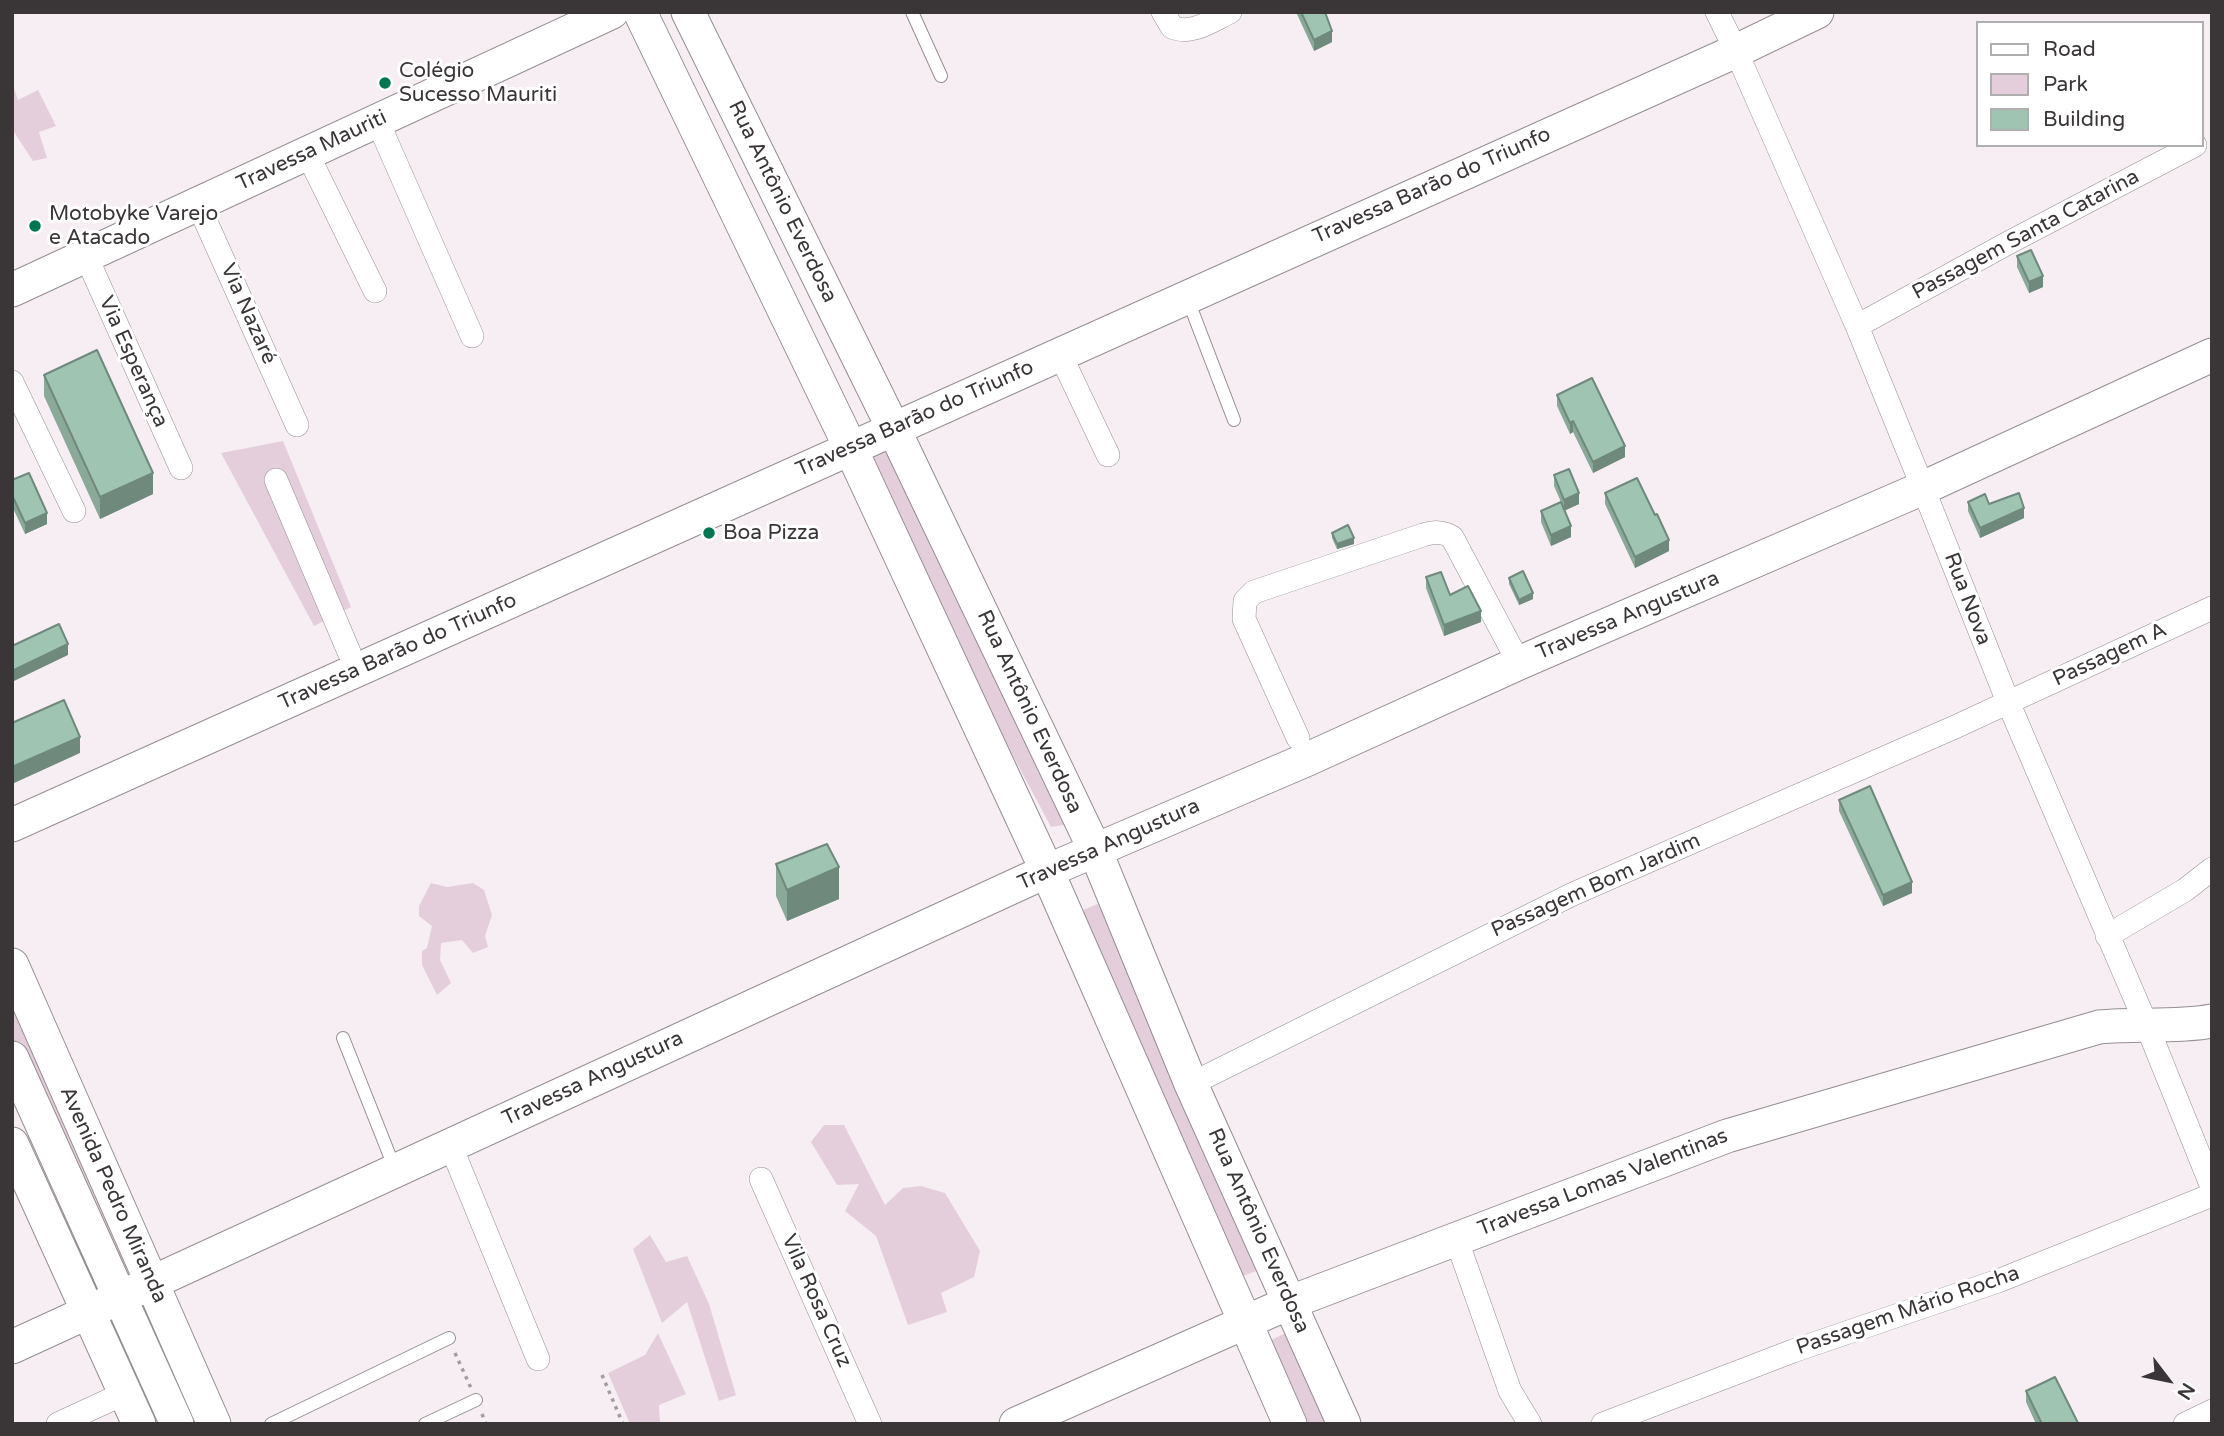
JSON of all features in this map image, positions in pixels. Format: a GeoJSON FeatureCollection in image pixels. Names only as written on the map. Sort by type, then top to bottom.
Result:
{"type":"FeatureCollection","features":[{"type":"Feature","properties":{"kind":"street","name":"Travessa Mauriti"},"geometry":{"type":"LineString","coordinates":[[12,290],[612,12]]}},
{"type":"Feature","properties":{"kind":"street"},"geometry":{"type":"LineString","coordinates":[[640,12],[846,438],[1047,871],[1290,1424]]}},
{"type":"Feature","properties":{"kind":"street","name":"Rua Antônio Everdosa"},"geometry":{"type":"LineString","coordinates":[[688,12],[889,419],[1095,850],[1191,1084],[1344,1424]]}},
{"type":"Feature","properties":{"kind":"street"},"geometry":{"type":"LineString","coordinates":[[1163,12],[1172,27],[1185,30],[1196,28],[1230,12]]}},
{"type":"Feature","properties":{"kind":"street","name":"Travessa Barão do Triunfo"},"geometry":{"type":"LineString","coordinates":[[12,825],[386,646],[1540,126],[1769,12]]}},
{"type":"Feature","properties":{"kind":"street","name":"Travessa Barão do Triunfo"},"geometry":{"type":"LineString","coordinates":[[1727,31],[1817,12]]}},
{"type":"Feature","properties":{"kind":"street","name":"Rua Nova"},"geometry":{"type":"LineString","coordinates":[[1727,31],[1857,327],[2008,702],[2147,1026],[2212,1187]]}},
{"type":"Feature","properties":{"kind":"street"},"geometry":{"type":"LineString","coordinates":[[377,120],[472,336]]}},
{"type":"Feature","properties":{"kind":"street","name":"Passagem Santa Catarina"},"geometry":{"type":"LineString","coordinates":[[1857,327],[2008,243],[2191,147]]}},
{"type":"Feature","properties":{"kind":"street"},"geometry":{"type":"LineString","coordinates":[[307,153],[375,291]]}},
{"type":"Feature","properties":{"kind":"street","name":"Via Nazaré"},"geometry":{"type":"LineString","coordinates":[[198,204],[298,425]]}},
{"type":"Feature","properties":{"kind":"street","name":"Travessa Barão do Triunfo"},"geometry":{"type":"LineString","coordinates":[[889,419],[1059,354],[1186,297],[1283,242]]}},
{"type":"Feature","properties":{"kind":"street","name":"Via Esperança"},"geometry":{"type":"LineString","coordinates":[[86,256],[181,468]]}},
{"type":"Feature","properties":{"kind":"street"},"geometry":{"type":"LineString","coordinates":[[1059,354],[1108,455]]}},
{"type":"Feature","properties":{"kind":"street","name":"Travessa Angustura"},"geometry":{"type":"LineString","coordinates":[[12,1347],[1095,850],[1303,748],[1519,663],[1923,488],[2212,355]]}},
{"type":"Feature","properties":{"kind":"street"},"geometry":{"type":"LineString","coordinates":[[12,382],[74,511]]}},
{"type":"Feature","properties":{"kind":"street"},"geometry":{"type":"LineString","coordinates":[[276,480],[349,652]]}},
{"type":"Feature","properties":{"kind":"street"},"geometry":{"type":"LineString","coordinates":[[1303,748],[1244,618],[1245,601],[1254,592],[1423,535],[1445,533],[1452,537],[1519,663]]}},
{"type":"Feature","properties":{"kind":"street","name":"Passagem A"},"geometry":{"type":"LineString","coordinates":[[2008,702],[2212,608]]}},
{"type":"Feature","properties":{"kind":"street","name":"Travessa Barão do Triunfo"},"geometry":{"type":"LineString","coordinates":[[12,802],[349,652],[386,646]]}},
{"type":"Feature","properties":{"kind":"street","name":"Passagem Bom Jardim"},"geometry":{"type":"LineString","coordinates":[[1191,1084],[1573,894],[2008,702]]}},
{"type":"Feature","properties":{"kind":"street"},"geometry":{"type":"LineString","coordinates":[[2107,936],[2185,890],[2212,869]]}},
{"type":"Feature","properties":{"kind":"street","name":"Avenida Pedro Miranda"},"geometry":{"type":"LineString","coordinates":[[12,965],[214,1424]]}},
{"type":"Feature","properties":{"kind":"street","name":"Travessa Lomas Valentinas"},"geometry":{"type":"LineString","coordinates":[[1016,1424],[1291,1302],[1727,1136],[2099,1027],[2212,1021]]}},
{"type":"Feature","properties":{"kind":"street","name":"Avenida Pedro Miranda"},"geometry":{"type":"LineString","coordinates":[[12,1058],[177,1424]]}},
{"type":"Feature","properties":{"kind":"street"},"geometry":{"type":"LineString","coordinates":[[12,1144],[139,1424]]}},
{"type":"Feature","properties":{"kind":"street"},"geometry":{"type":"LineString","coordinates":[[450,1144],[538,1359]]}},
{"type":"Feature","properties":{"kind":"street","name":"Vila Rosa Cruz"},"geometry":{"type":"LineString","coordinates":[[761,1179],[870,1424]]}},
{"type":"Feature","properties":{"kind":"street","name":"Passagem Mário Rocha"},"geometry":{"type":"LineString","coordinates":[[1603,1424],[1793,1351],[1998,1281],[2212,1195]]}},
{"type":"Feature","properties":{"kind":"street"},"geometry":{"type":"LineString","coordinates":[[1456,1238],[1510,1391],[1530,1424]]}},
{"type":"Feature","properties":{"kind":"street"},"geometry":{"type":"LineString","coordinates":[[58,1424],[125,1393]]}},
{"type":"Feature","properties":{"kind":"street"},"geometry":{"type":"LineString","coordinates":[[2185,1424],[2212,1411]]}},
{"type":"Feature","properties":{"kind":"lane"},"geometry":{"type":"LineString","coordinates":[[912,12],[941,76]]}},
{"type":"Feature","properties":{"kind":"lane"},"geometry":{"type":"LineString","coordinates":[[1186,297],[1234,420]]}},
{"type":"Feature","properties":{"kind":"lane"},"geometry":{"type":"LineString","coordinates":[[343,1038],[395,1170]]}},
{"type":"Feature","properties":{"kind":"lane"},"geometry":{"type":"LineString","coordinates":[[271,1424],[449,1338]]}},
{"type":"Feature","properties":{"kind":"lane"},"geometry":{"type":"LineString","coordinates":[[425,1424],[476,1400]]}},
{"type":"Feature","properties":{"kind":"path"},"geometry":{"type":"LineString","coordinates":[[449,1338],[486,1424]]}},
{"type":"Feature","properties":{"kind":"path"},"geometry":{"type":"LineString","coordinates":[[603,1375],[623,1424]]}},
{"type":"Feature","properties":{"kind":"green space"},"geometry":{"type":"Polygon","coordinates":[[[12,82],[18,100],[38,90],[56,126],[39,132],[47,158],[33,161],[12,129],[12,82]]]}},
{"type":"Feature","properties":{"kind":"green space"},"geometry":{"type":"Polygon","coordinates":[[[898,438],[1064,825],[1051,827],[856,462],[898,438]]]}},
{"type":"Feature","properties":{"kind":"green space"},"geometry":{"type":"Polygon","coordinates":[[[283,441],[351,607],[314,626],[221,453],[283,441]]]}},
{"type":"Feature","properties":{"kind":"green space"},"geometry":{"type":"Polygon","coordinates":[[[431,883],[447,887],[473,883],[484,890],[492,915],[485,936],[488,947],[473,953],[462,940],[441,943],[440,960],[451,983],[437,995],[422,965],[422,951],[427,948],[432,926],[419,916],[419,906],[431,883]]]}},
{"type":"Feature","properties":{"kind":"green space"},"geometry":{"type":"Polygon","coordinates":[[[1102,902],[1265,1268],[1237,1278],[1081,911],[1102,902]]]}},
{"type":"Feature","properties":{"kind":"green space"},"geometry":{"type":"Polygon","coordinates":[[[12,980],[137,1262],[115,1271],[12,1039],[12,980]]]}},
{"type":"Feature","properties":{"kind":"green space"},"geometry":{"type":"Polygon","coordinates":[[[824,1125],[844,1125],[885,1205],[903,1188],[921,1186],[945,1193],[980,1251],[974,1277],[941,1293],[947,1312],[908,1325],[876,1236],[845,1211],[859,1184],[837,1185],[811,1142],[824,1125]]]}},
{"type":"Feature","properties":{"kind":"green space"},"geometry":{"type":"Polygon","coordinates":[[[650,1235],[666,1262],[687,1256],[709,1304],[736,1395],[719,1401],[687,1302],[662,1323],[633,1249],[650,1235]]]}},
{"type":"Feature","properties":{"kind":"green space"},"geometry":{"type":"Polygon","coordinates":[[[1292,1330],[1333,1424],[1305,1424],[1269,1341],[1292,1330]]]}},
{"type":"Feature","properties":{"kind":"green space"},"geometry":{"type":"Polygon","coordinates":[[[658,1333],[686,1394],[659,1405],[660,1424],[630,1424],[608,1373],[645,1355],[658,1333]]]}},
{"type":"Feature","properties":{"kind":"building"},"geometry":{"type":"Polygon","coordinates":[[[1301,12],[1325,12],[1332,31],[1314,40],[1301,12]]]}},
{"type":"Feature","properties":{"kind":"building"},"geometry":{"type":"Polygon","coordinates":[[[2031,250],[2043,276],[2029,282],[2017,256],[2031,250]]]}},
{"type":"Feature","properties":{"kind":"building"},"geometry":{"type":"Polygon","coordinates":[[[97,350],[153,473],[100,497],[44,375],[97,350]]]}},
{"type":"Feature","properties":{"kind":"building"},"geometry":{"type":"Polygon","coordinates":[[[1592,378],[1625,446],[1593,462],[1557,395],[1592,378]]]}},
{"type":"Feature","properties":{"kind":"building"},"geometry":{"type":"Polygon","coordinates":[[[1569,469],[1579,493],[1564,500],[1554,475],[1569,469]]]}},
{"type":"Feature","properties":{"kind":"building"},"geometry":{"type":"Polygon","coordinates":[[[29,473],[47,513],[25,523],[12,495],[12,480],[29,473]]]}},
{"type":"Feature","properties":{"kind":"building"},"geometry":{"type":"Polygon","coordinates":[[[1637,478],[1669,540],[1635,557],[1605,493],[1637,478]]]}},
{"type":"Feature","properties":{"kind":"building"},"geometry":{"type":"Polygon","coordinates":[[[2019,493],[2024,508],[1980,528],[1968,502],[1985,494],[1989,504],[2019,493]]]}},
{"type":"Feature","properties":{"kind":"building"},"geometry":{"type":"Polygon","coordinates":[[[1561,502],[1571,526],[1551,535],[1541,511],[1561,502]]]}},
{"type":"Feature","properties":{"kind":"building"},"geometry":{"type":"Polygon","coordinates":[[[1348,525],[1354,538],[1337,544],[1332,533],[1348,525]]]}},
{"type":"Feature","properties":{"kind":"building"},"geometry":{"type":"Polygon","coordinates":[[[1523,571],[1533,593],[1519,600],[1509,578],[1523,571]]]}},
{"type":"Feature","properties":{"kind":"building"},"geometry":{"type":"Polygon","coordinates":[[[1441,572],[1450,595],[1468,586],[1481,611],[1444,625],[1426,577],[1441,572]]]}},
{"type":"Feature","properties":{"kind":"building"},"geometry":{"type":"Polygon","coordinates":[[[59,624],[68,644],[14,670],[12,646],[59,624]]]}},
{"type":"Feature","properties":{"kind":"building"},"geometry":{"type":"Polygon","coordinates":[[[64,700],[80,737],[12,767],[12,723],[64,700]]]}},
{"type":"Feature","properties":{"kind":"building"},"geometry":{"type":"Polygon","coordinates":[[[1870,786],[1912,882],[1883,895],[1839,800],[1870,786]]]}},
{"type":"Feature","properties":{"kind":"building"},"geometry":{"type":"Polygon","coordinates":[[[827,844],[839,867],[787,890],[776,864],[827,844]]]}},
{"type":"Feature","properties":{"kind":"building"},"geometry":{"type":"Polygon","coordinates":[[[2055,1377],[2077,1424],[2042,1424],[2026,1391],[2055,1377]]]}},
{"type":"Feature","properties":{"kind":"place","name":"Colégio Sucesso Mauriti"},"geometry":{"type":"Point","coordinates":[385,83]}},
{"type":"Feature","properties":{"kind":"place","name":"Motobyke Varejo e Atacado"},"geometry":{"type":"Point","coordinates":[35,226]}},
{"type":"Feature","properties":{"kind":"place","name":"Boa Pizza"},"geometry":{"type":"Point","coordinates":[709,533]}}]}
